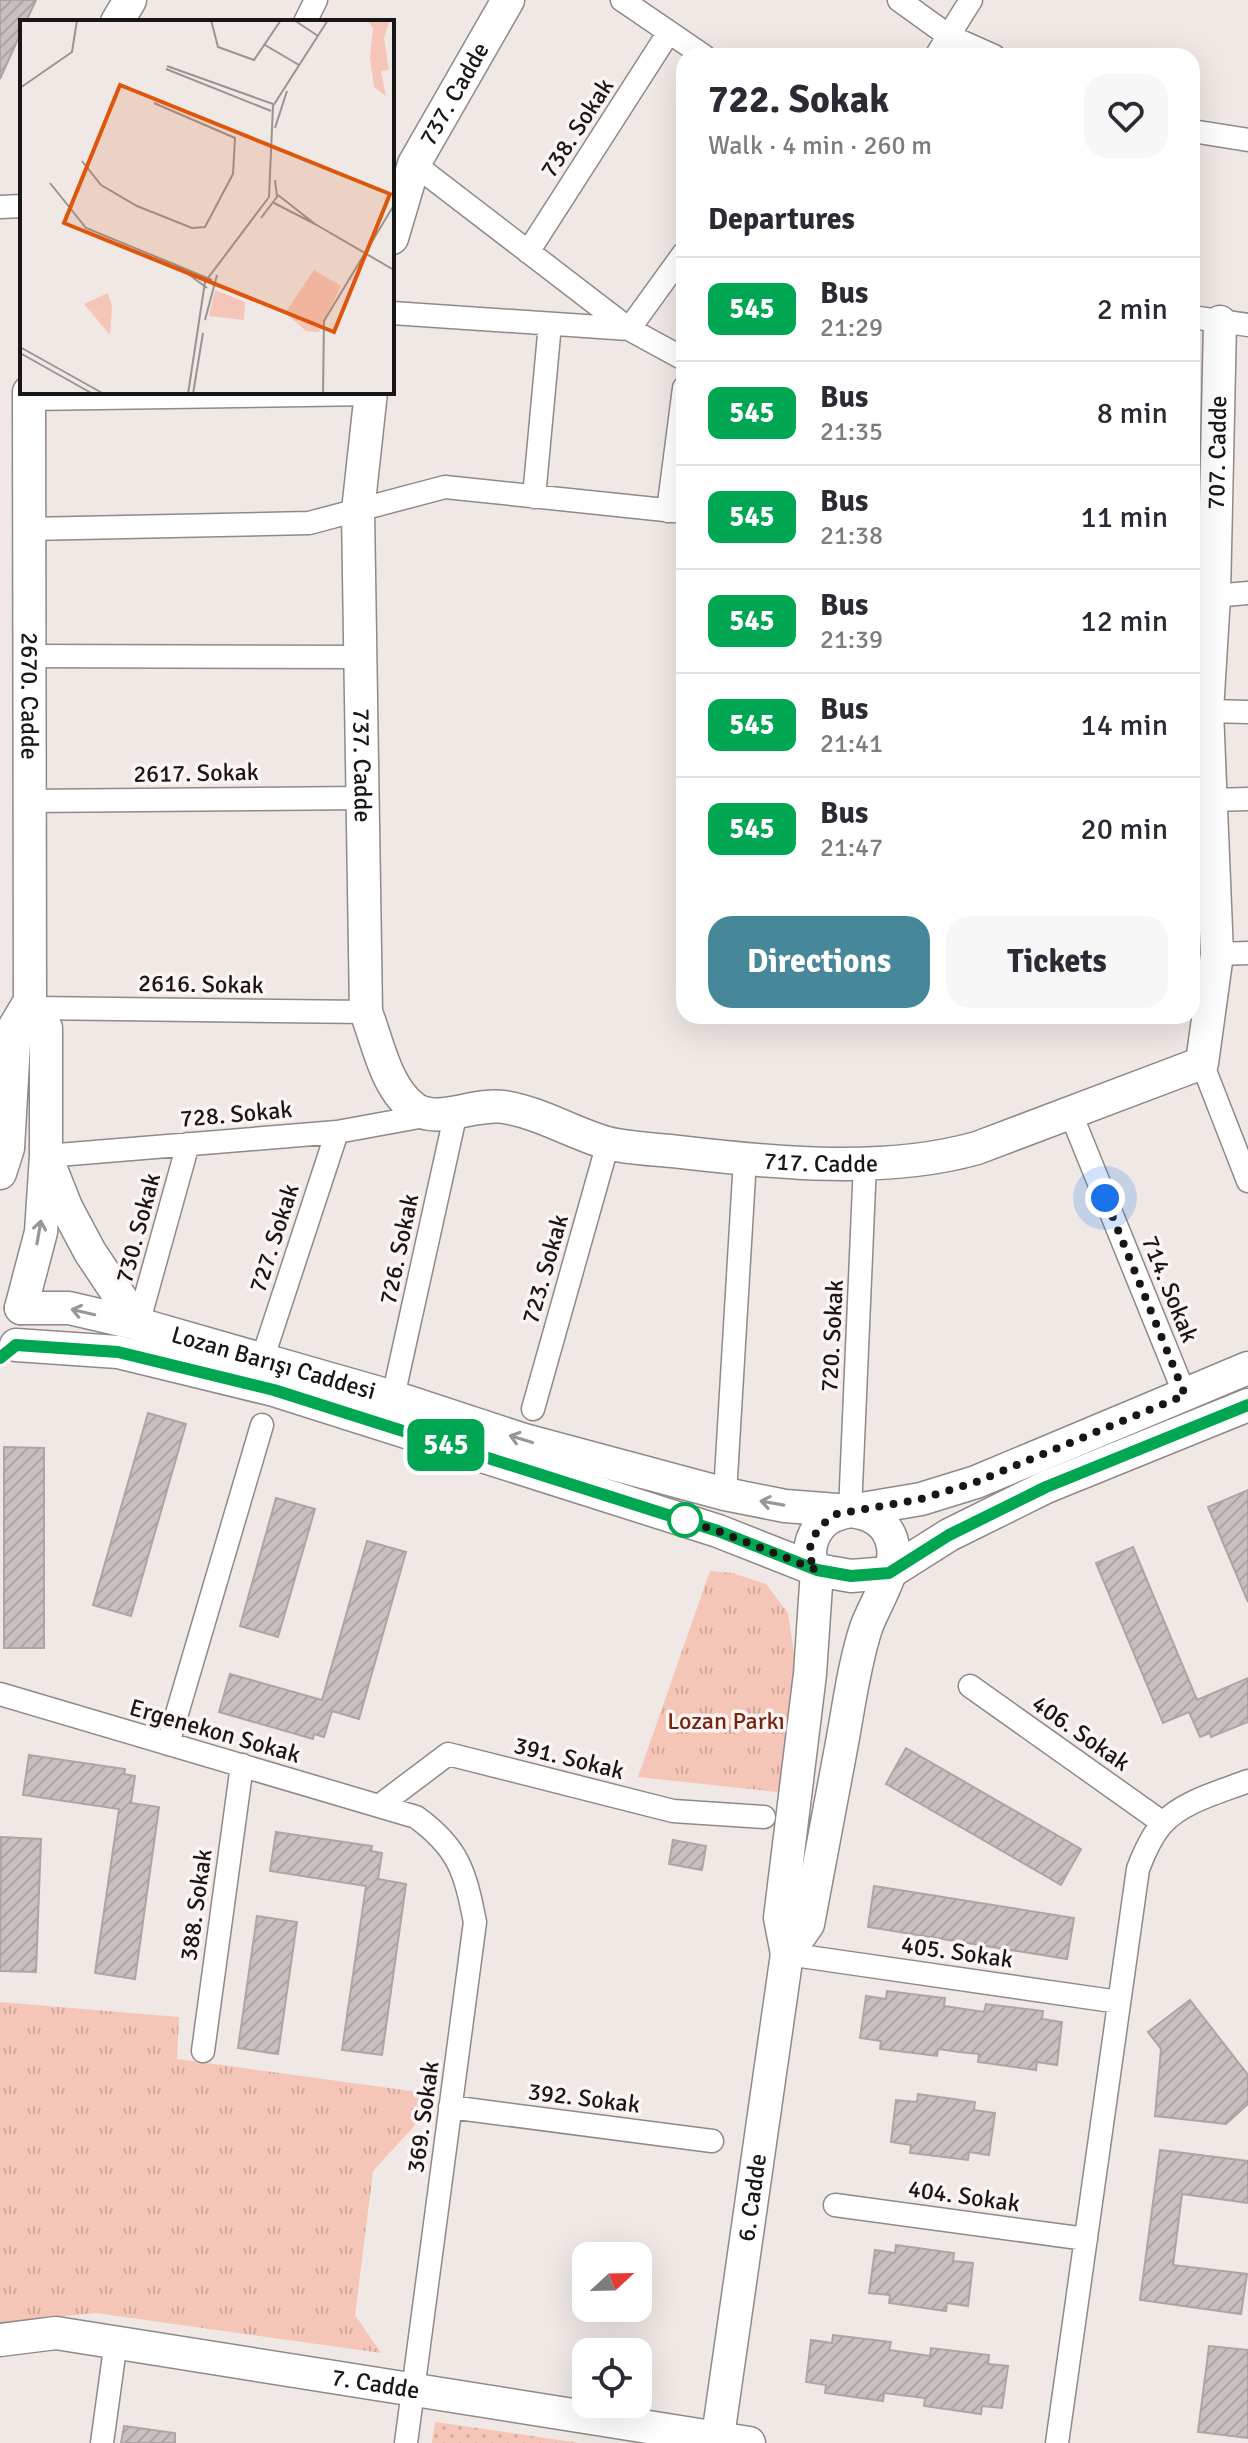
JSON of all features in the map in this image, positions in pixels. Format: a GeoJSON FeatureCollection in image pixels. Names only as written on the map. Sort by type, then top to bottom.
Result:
{"type":"FeatureCollection","features":[{"type":"Feature","properties":{"kind":"main road"},"geometry":{"type":"LineString","coordinates":[[118,20],[130,0]]}},
{"type":"Feature","properties":{"kind":"main road","name":"737. Cadde"},"geometry":{"type":"LineString","coordinates":[[394,231],[414,164],[508,0]]}},
{"type":"Feature","properties":{"kind":"main road","name":"707. Cadde"},"geometry":{"type":"LineString","coordinates":[[1202,1063],[1232,954],[1211,800],[1203,593],[1220,321]]}},
{"type":"Feature","properties":{"kind":"main road","name":"737. Cadde"},"geometry":{"type":"LineString","coordinates":[[371,394],[358,511],[366,1012],[400,1096],[416,1110],[443,1113]]}},
{"type":"Feature","properties":{"kind":"main road","name":"2670. Cadde"},"geometry":{"type":"LineString","coordinates":[[8,1352],[22,1333],[24,1320],[10,1297],[41,1232],[46,1156],[46,1028],[32,1004],[29,395]]}},
{"type":"Feature","properties":{"kind":"main road","name":"2670. Cadde"},"geometry":{"type":"LineString","coordinates":[[0,1173],[8,1148],[15,1026],[32,1004]]}},
{"type":"Feature","properties":{"kind":"main road","name":"717. Cadde"},"geometry":{"type":"LineString","coordinates":[[443,1113],[484,1106],[504,1107],[534,1114],[608,1143],[745,1159],[865,1163],[949,1156],[1071,1114],[1202,1063]]}},
{"type":"Feature","properties":{"kind":"main road"},"geometry":{"type":"LineString","coordinates":[[46,1156],[66,1207],[90,1252],[138,1324]]}},
{"type":"Feature","properties":{"kind":"main road","name":"Lozan Barışı Caddesi"},"geometry":{"type":"LineString","coordinates":[[10,1297],[138,1324],[393,1397],[524,1440],[725,1494],[785,1506],[862,1512],[884,1526],[893,1548],[889,1573]]}},
{"type":"Feature","properties":{"kind":"main road","name":"Lozan Barışı Caddesi"},"geometry":{"type":"LineString","coordinates":[[8,1352],[118,1352],[274,1390],[718,1531],[817,1570],[851,1576],[889,1573],[949,1535],[1046,1487],[1248,1405]]}},
{"type":"Feature","properties":{"kind":"main road","name":"Lozan Barışı Caddesi"},"geometry":{"type":"LineString","coordinates":[[817,1570],[812,1565],[810,1553],[812,1540],[826,1519],[850,1511],[921,1499],[976,1482],[1248,1368]]}},
{"type":"Feature","properties":{"kind":"main road","name":"6. Cadde"},"geometry":{"type":"LineString","coordinates":[[728,2441],[787,1954],[780,1918],[810,1674],[817,1570]]}},
{"type":"Feature","properties":{"kind":"main road","name":"6. Cadde"},"geometry":{"type":"LineString","coordinates":[[787,1954],[808,1924],[847,1712],[866,1629],[889,1573]]}},
{"type":"Feature","properties":{"kind":"main road","name":"7. Cadde"},"geometry":{"type":"LineString","coordinates":[[0,2340],[56,2333],[116,2341],[728,2441]]}},
{"type":"Feature","properties":{"kind":"street"},"geometry":{"type":"LineString","coordinates":[[306,20],[316,0]]}},
{"type":"Feature","properties":{"kind":"street"},"geometry":{"type":"LineString","coordinates":[[622,0],[692,48]]}},
{"type":"Feature","properties":{"kind":"street"},"geometry":{"type":"LineString","coordinates":[[899,0],[949,36],[976,48]]}},
{"type":"Feature","properties":{"kind":"street"},"geometry":{"type":"LineString","coordinates":[[941,48],[971,0]]}},
{"type":"Feature","properties":{"kind":"street","name":"738. Sokak"},"geometry":{"type":"LineString","coordinates":[[528,252],[669,32]]}},
{"type":"Feature","properties":{"kind":"street"},"geometry":{"type":"LineString","coordinates":[[1200,133],[1248,140]]}},
{"type":"Feature","properties":{"kind":"street"},"geometry":{"type":"LineString","coordinates":[[414,164],[629,329],[676,355]]}},
{"type":"Feature","properties":{"kind":"street"},"geometry":{"type":"LineString","coordinates":[[0,207],[20,206]]}},
{"type":"Feature","properties":{"kind":"street"},"geometry":{"type":"LineString","coordinates":[[629,329],[676,264]]}},
{"type":"Feature","properties":{"kind":"street"},"geometry":{"type":"LineString","coordinates":[[394,313],[629,329]]}},
{"type":"Feature","properties":{"kind":"street"},"geometry":{"type":"LineString","coordinates":[[534,497],[550,324]]}},
{"type":"Feature","properties":{"kind":"street"},"geometry":{"type":"LineString","coordinates":[[29,395],[200,394]]}},
{"type":"Feature","properties":{"kind":"street"},"geometry":{"type":"LineString","coordinates":[[29,529],[309,523],[445,487],[676,511]]}},
{"type":"Feature","properties":{"kind":"street"},"geometry":{"type":"LineString","coordinates":[[1203,593],[1248,593]]}},
{"type":"Feature","properties":{"kind":"street"},"geometry":{"type":"LineString","coordinates":[[29,656],[361,657]]}},
{"type":"Feature","properties":{"kind":"street"},"geometry":{"type":"LineString","coordinates":[[1207,711],[1248,712]]}},
{"type":"Feature","properties":{"kind":"street","name":"2617. Sokak"},"geometry":{"type":"LineString","coordinates":[[30,801],[363,798]]}},
{"type":"Feature","properties":{"kind":"street"},"geometry":{"type":"LineString","coordinates":[[1211,800],[1248,799]]}},
{"type":"Feature","properties":{"kind":"street","name":"2616. Sokak"},"geometry":{"type":"LineString","coordinates":[[32,1004],[366,1012]]}},
{"type":"Feature","properties":{"kind":"street"},"geometry":{"type":"LineString","coordinates":[[1202,1063],[1248,1181]]}},
{"type":"Feature","properties":{"kind":"street","name":"728. Sokak"},"geometry":{"type":"LineString","coordinates":[[46,1156],[337,1132],[443,1113]]}},
{"type":"Feature","properties":{"kind":"street","name":"726. Sokak"},"geometry":{"type":"LineString","coordinates":[[393,1397],[443,1113]]}},
{"type":"Feature","properties":{"kind":"street","name":"714. Sokak"},"geometry":{"type":"LineString","coordinates":[[1071,1114],[1185,1395]]}},
{"type":"Feature","properties":{"kind":"street","name":"727. Sokak"},"geometry":{"type":"LineString","coordinates":[[262,1360],[337,1132]]}},
{"type":"Feature","properties":{"kind":"street","name":"723. Sokak"},"geometry":{"type":"LineString","coordinates":[[533,1409],[608,1143]]}},
{"type":"Feature","properties":{"kind":"street","name":"730. Sokak"},"geometry":{"type":"LineString","coordinates":[[138,1324],[188,1144]]}},
{"type":"Feature","properties":{"kind":"street"},"geometry":{"type":"LineString","coordinates":[[725,1494],[745,1159]]}},
{"type":"Feature","properties":{"kind":"street","name":"720. Sokak"},"geometry":{"type":"LineString","coordinates":[[850,1511],[865,1163]]}},
{"type":"Feature","properties":{"kind":"street"},"geometry":{"type":"LineString","coordinates":[[168,1744],[262,1425]]}},
{"type":"Feature","properties":{"kind":"street","name":"406. Sokak"},"geometry":{"type":"LineString","coordinates":[[970,1686],[1163,1823]]}},
{"type":"Feature","properties":{"kind":"street","name":"Ergenekon Sokak"},"geometry":{"type":"LineString","coordinates":[[0,1694],[416,1817]]}},
{"type":"Feature","properties":{"kind":"street","name":"391. Sokak"},"geometry":{"type":"LineString","coordinates":[[379,1806],[448,1754],[673,1811],[764,1817]]}},
{"type":"Feature","properties":{"kind":"street","name":"388. Sokak"},"geometry":{"type":"LineString","coordinates":[[203,2051],[242,1765]]}},
{"type":"Feature","properties":{"kind":"street"},"geometry":{"type":"LineString","coordinates":[[1057,2443],[1138,1869],[1163,1823],[1178,1811],[1248,1781]]}},
{"type":"Feature","properties":{"kind":"street","name":"369. Sokak"},"geometry":{"type":"LineString","coordinates":[[406,2443],[475,1922],[469,1891],[457,1859],[440,1834],[416,1817]]}},
{"type":"Feature","properties":{"kind":"street","name":"405. Sokak"},"geometry":{"type":"LineString","coordinates":[[787,1954],[1119,2002]]}},
{"type":"Feature","properties":{"kind":"street","name":"392. Sokak"},"geometry":{"type":"LineString","coordinates":[[450,2107],[712,2141]]}},
{"type":"Feature","properties":{"kind":"street","name":"404. Sokak"},"geometry":{"type":"LineString","coordinates":[[835,2205],[1086,2239]]}},
{"type":"Feature","properties":{"kind":"street"},"geometry":{"type":"LineString","coordinates":[[102,2443],[116,2341]]}},
{"type":"Feature","properties":{"kind":"green space","name":"Lozan Parkı"},"geometry":{"type":"Polygon","coordinates":[[[710,1571],[732,1573],[766,1584],[788,1613],[794,1654],[786,1793],[638,1777],[710,1571]]]}},
{"type":"Feature","properties":{"kind":"green space"},"geometry":{"type":"Polygon","coordinates":[[[0,2002],[179,2017],[177,2059],[418,2092],[425,2114],[373,2171],[355,2315],[381,2353],[96,2313],[0,2322],[0,2002]]]}},
{"type":"Feature","properties":{"kind":"green space"},"geometry":{"type":"Polygon","coordinates":[[[435,2422],[580,2443],[432,2443],[435,2422]]]}},
{"type":"Feature","properties":{"kind":"building"},"geometry":{"type":"Polygon","coordinates":[[[0,0],[36,0],[27,20],[20,20],[20,34],[0,79],[0,0]]]}},
{"type":"Feature","properties":{"kind":"building"},"geometry":{"type":"Polygon","coordinates":[[[148,1413],[186,1424],[131,1616],[93,1605],[148,1413]]]}},
{"type":"Feature","properties":{"kind":"building"},"geometry":{"type":"Polygon","coordinates":[[[4,1447],[44,1448],[44,1648],[4,1648],[4,1447]]]}},
{"type":"Feature","properties":{"kind":"building"},"geometry":{"type":"Polygon","coordinates":[[[1248,1490],[1248,1602],[1208,1507],[1248,1490]]]}},
{"type":"Feature","properties":{"kind":"building"},"geometry":{"type":"Polygon","coordinates":[[[276,1498],[315,1509],[278,1637],[240,1626],[276,1498]]]}},
{"type":"Feature","properties":{"kind":"building"},"geometry":{"type":"Polygon","coordinates":[[[367,1541],[406,1552],[359,1719],[332,1711],[324,1737],[314,1734],[313,1739],[219,1712],[230,1674],[322,1700],[367,1541]]]}},
{"type":"Feature","properties":{"kind":"building"},"geometry":{"type":"Polygon","coordinates":[[[1133,1547],[1197,1700],[1248,1678],[1248,1722],[1211,1737],[1210,1733],[1200,1737],[1189,1712],[1163,1723],[1096,1563],[1133,1547]]]}},
{"type":"Feature","properties":{"kind":"building"},"geometry":{"type":"Polygon","coordinates":[[[906,1748],[1081,1849],[1061,1885],[886,1784],[906,1748]]]}},
{"type":"Feature","properties":{"kind":"building"},"geometry":{"type":"Polygon","coordinates":[[[29,1755],[125,1769],[124,1774],[135,1776],[131,1803],[159,1807],[135,1979],[95,1973],[119,1809],[23,1795],[29,1755]]]}},
{"type":"Feature","properties":{"kind":"building"},"geometry":{"type":"Polygon","coordinates":[[[276,1832],[372,1846],[371,1851],[382,1853],[378,1879],[406,1884],[382,2055],[342,2050],[366,1886],[270,1871],[276,1832]]]}},
{"type":"Feature","properties":{"kind":"building"},"geometry":{"type":"Polygon","coordinates":[[[1,1837],[41,1839],[36,1972],[0,1971],[1,1837]]]}},
{"type":"Feature","properties":{"kind":"building"},"geometry":{"type":"Polygon","coordinates":[[[673,1840],[706,1846],[702,1870],[669,1864],[673,1840]]]}},
{"type":"Feature","properties":{"kind":"building"},"geometry":{"type":"Polygon","coordinates":[[[874,1886],[1074,1918],[1067,1959],[868,1927],[874,1886]]]}},
{"type":"Feature","properties":{"kind":"building"},"geometry":{"type":"Polygon","coordinates":[[[257,1916],[297,1922],[278,2054],[238,2048],[257,1916]]]}},
{"type":"Feature","properties":{"kind":"building"},"geometry":{"type":"Polygon","coordinates":[[[887,1991],[945,1998],[944,2006],[984,2012],[986,2004],[1043,2011],[1042,2019],[1062,2022],[1057,2065],[1037,2062],[1036,2070],[978,2062],[979,2054],[938,2049],[937,2056],[880,2049],[881,2041],[860,2038],[866,1996],[886,1999],[887,1991]]]}},
{"type":"Feature","properties":{"kind":"building"},"geometry":{"type":"Polygon","coordinates":[[[1190,2000],[1248,2075],[1248,2104],[1226,2124],[1155,2116],[1161,2049],[1148,2032],[1190,2000]]]}},
{"type":"Feature","properties":{"kind":"building"},"geometry":{"type":"Polygon","coordinates":[[[918,2094],[975,2102],[974,2110],[995,2113],[989,2155],[969,2152],[968,2160],[910,2153],[911,2145],[891,2142],[896,2100],[917,2102],[918,2094]]]}},
{"type":"Feature","properties":{"kind":"building"},"geometry":{"type":"Polygon","coordinates":[[[1160,2150],[1248,2161],[1248,2203],[1182,2194],[1173,2265],[1247,2274],[1241,2314],[1140,2300],[1160,2150]]]}},
{"type":"Feature","properties":{"kind":"building"},"geometry":{"type":"Polygon","coordinates":[[[896,2245],[954,2253],[953,2261],[973,2263],[968,2306],[947,2303],[946,2311],[889,2303],[890,2295],[869,2293],[875,2250],[895,2253],[896,2245]]]}},
{"type":"Feature","properties":{"kind":"building"},"geometry":{"type":"Polygon","coordinates":[[[833,2335],[891,2342],[889,2350],[930,2356],[931,2348],[989,2355],[988,2364],[1008,2366],[1002,2408],[982,2406],[981,2414],[924,2406],[925,2398],[884,2393],[883,2401],[825,2393],[826,2385],[806,2382],[811,2340],[832,2343],[833,2335]]]}},
{"type":"Feature","properties":{"kind":"building"},"geometry":{"type":"Polygon","coordinates":[[[1209,2346],[1248,2350],[1248,2438],[1198,2432],[1209,2346]]]}},
{"type":"Feature","properties":{"kind":"building"},"geometry":{"type":"Polygon","coordinates":[[[124,2426],[175,2433],[175,2443],[121,2443],[124,2426]]]}},
{"type":"Feature","properties":{"kind":"bus line","name":"545"},"geometry":{"type":"LineString","coordinates":[[0,1358],[16,1345],[118,1352],[274,1390],[718,1531],[817,1570],[851,1576],[889,1573],[949,1535],[1046,1487],[1248,1405]]}},
{"type":"Feature","properties":{"kind":"route"},"geometry":{"type":"LineString","coordinates":[[685,1520],[675,1517],[817,1570],[812,1565],[810,1553],[812,1540],[826,1519],[837,1514],[921,1499],[976,1482],[1185,1395],[1105,1198]]}}]}
